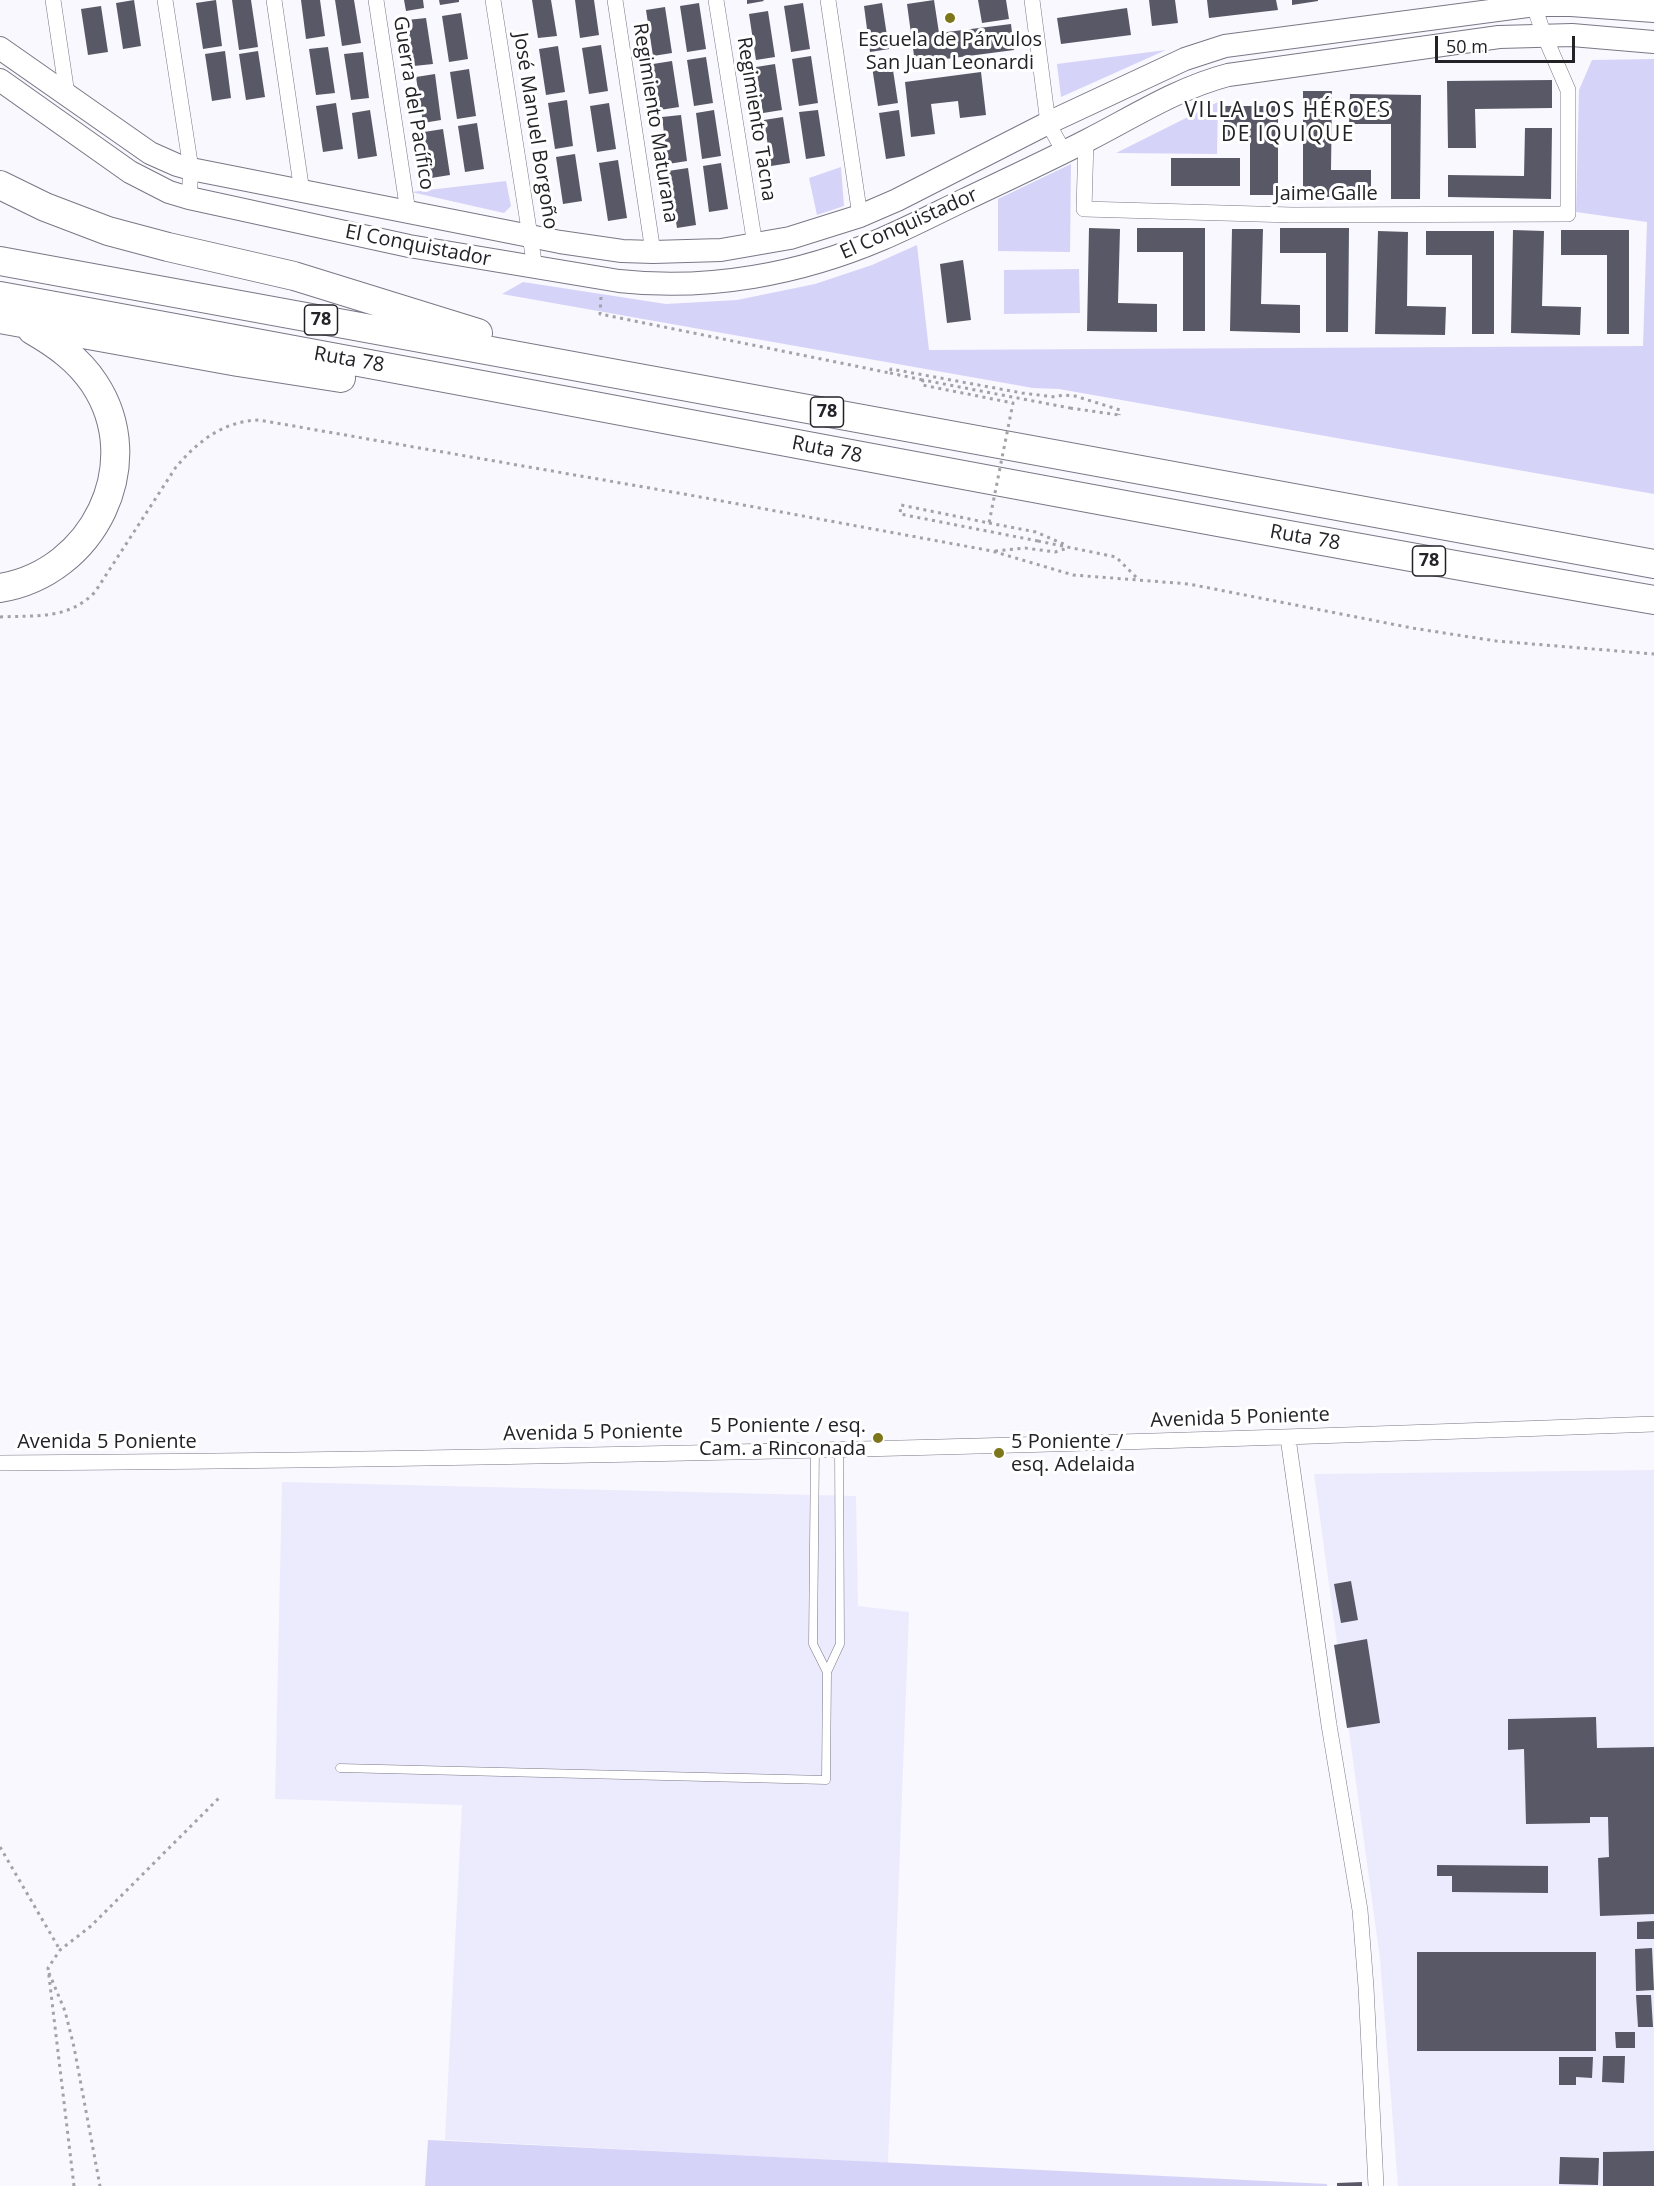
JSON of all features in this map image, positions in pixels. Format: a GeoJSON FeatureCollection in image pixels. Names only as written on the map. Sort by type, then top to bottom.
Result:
{"type":"FeatureCollection","features":[{"type":"Feature","properties":{"kind":"highway"},"geometry":{"type":"LineString","coordinates":[[0,185],[45,207],[108,231],[294,276],[466,329],[642,379]]}},
{"type":"Feature","properties":{"kind":"highway","name":"Ruta 78"},"geometry":{"type":"LineString","coordinates":[[0,261],[1654,564]]}},
{"type":"Feature","properties":{"kind":"highway"},"geometry":{"type":"LineString","coordinates":[[0,588],[38,576],[80,546],[104,507],[113,476],[114,457],[114,439],[107,409],[95,384],[81,366],[51,342],[3,312]]}},
{"type":"Feature","properties":{"kind":"highway","name":"Ruta 78"},"geometry":{"type":"LineString","coordinates":[[3,312],[238,362],[469,394],[561,399],[1008,485],[1654,600]]}},
{"type":"Feature","properties":{"kind":"main road","name":"El Conquistador"},"geometry":{"type":"LineString","coordinates":[[0,48],[150,153],[191,169],[591,247],[653,252],[721,250],[754,245],[790,238],[860,216],[897,200],[1048,123],[1185,59],[1225,46],[1534,3],[1654,11]]}},
{"type":"Feature","properties":{"kind":"main road","name":"El Conquistador"},"geometry":{"type":"LineString","coordinates":[[0,80],[130,172],[169,192],[409,246],[648,285],[716,282],[769,274],[830,259],[882,239],[1064,152],[1187,89],[1228,75],[1499,37],[1544,35],[1654,42]]}},
{"type":"Feature","properties":{"kind":"street"},"geometry":{"type":"LineString","coordinates":[[53,0],[67,94]]}},
{"type":"Feature","properties":{"kind":"street"},"geometry":{"type":"LineString","coordinates":[[165,0],[191,169],[189,198]]}},
{"type":"Feature","properties":{"kind":"street"},"geometry":{"type":"LineString","coordinates":[[274,0],[302,192]]}},
{"type":"Feature","properties":{"kind":"street","name":"Guerra del Pacífico"},"geometry":{"type":"LineString","coordinates":[[376,0],[408,212]]}},
{"type":"Feature","properties":{"kind":"street","name":"José Manuel Borgoño"},"geometry":{"type":"LineString","coordinates":[[493,0],[535,268]]}},
{"type":"Feature","properties":{"kind":"street","name":"Regimiento Maturana"},"geometry":{"type":"LineString","coordinates":[[615,0],[653,252]]}},
{"type":"Feature","properties":{"kind":"street","name":"Regimiento Tacna"},"geometry":{"type":"LineString","coordinates":[[716,0],[754,245]]}},
{"type":"Feature","properties":{"kind":"street"},"geometry":{"type":"LineString","coordinates":[[828,0],[860,216]]}},
{"type":"Feature","properties":{"kind":"street"},"geometry":{"type":"LineString","coordinates":[[1032,0],[1048,123],[1064,152]]}},
{"type":"Feature","properties":{"kind":"street"},"geometry":{"type":"LineString","coordinates":[[1534,3],[1544,35]]}},
{"type":"Feature","properties":{"kind":"street","name":"Jaime Galle"},"geometry":{"type":"LineString","coordinates":[[1086,141],[1084,209],[1292,215],[1568,214],[1568,90],[1544,35]]}},
{"type":"Feature","properties":{"kind":"street","name":"Avenida 5 Poniente"},"geometry":{"type":"LineString","coordinates":[[0,1464],[256,1461],[1288,1438],[1654,1424]]}},
{"type":"Feature","properties":{"kind":"street"},"geometry":{"type":"LineString","coordinates":[[1288,1438],[1329,1725],[1360,1911],[1376,2186]]}},
{"type":"Feature","properties":{"kind":"lane"},"geometry":{"type":"LineString","coordinates":[[340,1768],[826,1780],[827,1672],[840,1644],[838,1448]]}},
{"type":"Feature","properties":{"kind":"lane"},"geometry":{"type":"LineString","coordinates":[[814,1449],[813,1644],[827,1672]]}},
{"type":"Feature","properties":{"kind":"path"},"geometry":{"type":"LineString","coordinates":[[603,279],[600,314],[923,380],[1070,408],[1119,415],[1120,410],[1075,396],[1055,397],[1028,394],[891,369],[890,373]]}},
{"type":"Feature","properties":{"kind":"path"},"geometry":{"type":"LineString","coordinates":[[923,380],[922,385],[1012,403],[989,522]]}},
{"type":"Feature","properties":{"kind":"path"},"geometry":{"type":"LineString","coordinates":[[0,617],[59,613],[87,601],[187,453],[211,434],[235,423],[259,420],[684,494],[992,551],[1095,578],[1139,580],[1216,589],[1359,618],[1496,641],[1654,654]]}},
{"type":"Feature","properties":{"kind":"path"},"geometry":{"type":"LineString","coordinates":[[1070,547],[1036,532],[901,505],[900,514],[1116,556],[1139,580]]}},
{"type":"Feature","properties":{"kind":"path"},"geometry":{"type":"LineString","coordinates":[[992,551],[1025,548],[1055,552],[1070,547]]}},
{"type":"Feature","properties":{"kind":"path"},"geometry":{"type":"LineString","coordinates":[[74,2186],[48,1968],[60,1950],[91,1926],[220,1797]]}},
{"type":"Feature","properties":{"kind":"path"},"geometry":{"type":"LineString","coordinates":[[0,1847],[60,1950]]}},
{"type":"Feature","properties":{"kind":"path"},"geometry":{"type":"LineString","coordinates":[[48,1968],[65,2011],[74,2047],[100,2186]]}},
{"type":"Feature","properties":{"kind":"shaded area"},"geometry":{"type":"Polygon","coordinates":[[[1166,50],[1061,97],[1057,64],[1166,50]]]}},
{"type":"Feature","properties":{"kind":"shaded area"},"geometry":{"type":"Polygon","coordinates":[[[1654,59],[1654,494],[502,294],[523,282],[666,304],[737,300],[815,284],[872,265],[917,245],[929,350],[1643,346],[1647,222],[1576,212],[1579,90],[1592,60],[1654,59]]]}},
{"type":"Feature","properties":{"kind":"shaded area"},"geometry":{"type":"Polygon","coordinates":[[[1218,102],[1217,154],[1116,153],[1218,102]]]}},
{"type":"Feature","properties":{"kind":"shaded area"},"geometry":{"type":"Polygon","coordinates":[[[1071,164],[1070,252],[998,251],[998,199],[1071,164]]]}},
{"type":"Feature","properties":{"kind":"shaded area"},"geometry":{"type":"Polygon","coordinates":[[[841,167],[844,206],[817,215],[809,178],[841,167]]]}},
{"type":"Feature","properties":{"kind":"shaded area"},"geometry":{"type":"Polygon","coordinates":[[[506,181],[511,206],[504,213],[411,192],[506,181]]]}},
{"type":"Feature","properties":{"kind":"shaded area"},"geometry":{"type":"Polygon","coordinates":[[[1079,269],[1080,313],[1004,314],[1004,270],[1079,269]]]}},
{"type":"Feature","properties":{"kind":"shaded area"},"geometry":{"type":"Polygon","coordinates":[[[1654,1470],[1654,2186],[1398,2186],[1380,1959],[1314,1474],[1654,1470]]]}},
{"type":"Feature","properties":{"kind":"shaded area"},"geometry":{"type":"Polygon","coordinates":[[[282,1482],[856,1496],[858,1606],[909,1612],[888,2163],[445,2140],[462,1805],[275,1799],[282,1482]]]}},
{"type":"Feature","properties":{"kind":"shaded area"},"geometry":{"type":"Polygon","coordinates":[[[428,2140],[1327,2184],[1327,2186],[425,2186],[428,2140]]]}},
{"type":"Feature","properties":{"kind":"building"},"geometry":{"type":"Polygon","coordinates":[[[134,0],[141,46],[123,49],[116,3],[134,0]]]}},
{"type":"Feature","properties":{"kind":"building"},"geometry":{"type":"Polygon","coordinates":[[[216,0],[222,46],[203,49],[196,3],[216,0]]]}},
{"type":"Feature","properties":{"kind":"building"},"geometry":{"type":"Polygon","coordinates":[[[232,0],[251,0],[258,47],[239,50],[232,0]]]}},
{"type":"Feature","properties":{"kind":"building"},"geometry":{"type":"Polygon","coordinates":[[[301,0],[320,0],[325,36],[306,39],[301,0]]]}},
{"type":"Feature","properties":{"kind":"building"},"geometry":{"type":"Polygon","coordinates":[[[335,0],[354,0],[361,43],[342,46],[335,0]]]}},
{"type":"Feature","properties":{"kind":"building"},"geometry":{"type":"Polygon","coordinates":[[[404,0],[423,0],[424,8],[406,11],[404,0]]]}},
{"type":"Feature","properties":{"kind":"building"},"geometry":{"type":"Polygon","coordinates":[[[439,0],[459,0],[459,2],[440,5],[439,0]]]}},
{"type":"Feature","properties":{"kind":"building"},"geometry":{"type":"Polygon","coordinates":[[[532,0],[551,0],[557,36],[538,38],[532,0]]]}},
{"type":"Feature","properties":{"kind":"building"},"geometry":{"type":"Polygon","coordinates":[[[575,0],[594,0],[599,35],[580,38],[575,0]]]}},
{"type":"Feature","properties":{"kind":"building"},"geometry":{"type":"Polygon","coordinates":[[[747,0],[763,0],[764,1],[747,4],[747,0]]]}},
{"type":"Feature","properties":{"kind":"building"},"geometry":{"type":"Polygon","coordinates":[[[934,0],[939,33],[1011,24],[1014,50],[915,63],[907,4],[934,0]]]}},
{"type":"Feature","properties":{"kind":"building"},"geometry":{"type":"Polygon","coordinates":[[[978,0],[1006,0],[1009,19],[982,23],[978,0]]]}},
{"type":"Feature","properties":{"kind":"building"},"geometry":{"type":"Polygon","coordinates":[[[1149,0],[1175,0],[1178,23],[1152,26],[1149,0]]]}},
{"type":"Feature","properties":{"kind":"building"},"geometry":{"type":"Polygon","coordinates":[[[1207,0],[1276,0],[1278,10],[1209,18],[1207,0]]]}},
{"type":"Feature","properties":{"kind":"building"},"geometry":{"type":"Polygon","coordinates":[[[1292,0],[1318,0],[1318,1],[1292,5],[1292,0]]]}},
{"type":"Feature","properties":{"kind":"building"},"geometry":{"type":"Polygon","coordinates":[[[699,3],[706,49],[687,52],[680,6],[699,3]]]}},
{"type":"Feature","properties":{"kind":"building"},"geometry":{"type":"Polygon","coordinates":[[[803,3],[810,49],[791,52],[784,6],[803,3]]]}},
{"type":"Feature","properties":{"kind":"building"},"geometry":{"type":"Polygon","coordinates":[[[882,3],[889,49],[870,52],[864,6],[882,3]]]}},
{"type":"Feature","properties":{"kind":"building"},"geometry":{"type":"Polygon","coordinates":[[[101,6],[108,52],[88,55],[81,9],[101,6]]]}},
{"type":"Feature","properties":{"kind":"building"},"geometry":{"type":"Polygon","coordinates":[[[665,7],[672,53],[653,56],[646,10],[665,7]]]}},
{"type":"Feature","properties":{"kind":"building"},"geometry":{"type":"Polygon","coordinates":[[[1127,8],[1131,35],[1061,44],[1057,18],[1127,8]]]}},
{"type":"Feature","properties":{"kind":"building"},"geometry":{"type":"Polygon","coordinates":[[[768,11],[775,57],[756,60],[749,14],[768,11]]]}},
{"type":"Feature","properties":{"kind":"building"},"geometry":{"type":"Polygon","coordinates":[[[461,13],[468,59],[449,62],[442,16],[461,13]]]}},
{"type":"Feature","properties":{"kind":"building"},"geometry":{"type":"Polygon","coordinates":[[[426,18],[433,64],[414,66],[407,20],[426,18]]]}},
{"type":"Feature","properties":{"kind":"building"},"geometry":{"type":"Polygon","coordinates":[[[601,45],[608,91],[589,94],[582,48],[601,45]]]}},
{"type":"Feature","properties":{"kind":"building"},"geometry":{"type":"Polygon","coordinates":[[[558,46],[565,92],[546,95],[539,49],[558,46]]]}},
{"type":"Feature","properties":{"kind":"building"},"geometry":{"type":"Polygon","coordinates":[[[328,47],[335,93],[316,95],[309,49],[328,47]]]}},
{"type":"Feature","properties":{"kind":"building"},"geometry":{"type":"Polygon","coordinates":[[[225,51],[231,98],[212,101],[205,54],[225,51]]]}},
{"type":"Feature","properties":{"kind":"building"},"geometry":{"type":"Polygon","coordinates":[[[258,51],[265,97],[246,100],[239,54],[258,51]]]}},
{"type":"Feature","properties":{"kind":"building"},"geometry":{"type":"Polygon","coordinates":[[[363,52],[369,98],[351,100],[344,54],[363,52]]]}},
{"type":"Feature","properties":{"kind":"building"},"geometry":{"type":"Polygon","coordinates":[[[811,56],[818,103],[799,106],[792,59],[811,56]]]}},
{"type":"Feature","properties":{"kind":"building"},"geometry":{"type":"Polygon","coordinates":[[[706,57],[713,103],[694,106],[687,60],[706,57]]]}},
{"type":"Feature","properties":{"kind":"building"},"geometry":{"type":"Polygon","coordinates":[[[891,57],[898,103],[878,106],[871,60],[891,57]]]}},
{"type":"Feature","properties":{"kind":"building"},"geometry":{"type":"Polygon","coordinates":[[[672,61],[679,107],[660,110],[653,64],[672,61]]]}},
{"type":"Feature","properties":{"kind":"building"},"geometry":{"type":"Polygon","coordinates":[[[775,64],[782,110],[763,113],[756,67],[775,64]]]}},
{"type":"Feature","properties":{"kind":"building"},"geometry":{"type":"Polygon","coordinates":[[[469,69],[476,116],[457,119],[450,72],[469,69]]]}},
{"type":"Feature","properties":{"kind":"building"},"geometry":{"type":"Polygon","coordinates":[[[981,72],[986,115],[960,118],[958,101],[931,104],[935,134],[911,137],[905,82],[981,72]]]}},
{"type":"Feature","properties":{"kind":"building"},"geometry":{"type":"Polygon","coordinates":[[[435,74],[441,120],[423,123],[416,77],[435,74]]]}},
{"type":"Feature","properties":{"kind":"building"},"geometry":{"type":"Polygon","coordinates":[[[1552,80],[1552,108],[1475,109],[1476,148],[1448,148],[1447,81],[1552,80]]]}},
{"type":"Feature","properties":{"kind":"building"},"geometry":{"type":"Polygon","coordinates":[[[1303,91],[1332,91],[1331,170],[1371,170],[1371,197],[1303,197],[1303,91]]]}},
{"type":"Feature","properties":{"kind":"building"},"geometry":{"type":"Polygon","coordinates":[[[1350,94],[1421,95],[1420,199],[1391,199],[1391,124],[1349,124],[1350,94]]]}},
{"type":"Feature","properties":{"kind":"building"},"geometry":{"type":"Polygon","coordinates":[[[567,100],[573,146],[555,149],[548,103],[567,100]]]}},
{"type":"Feature","properties":{"kind":"building"},"geometry":{"type":"Polygon","coordinates":[[[336,103],[343,149],[323,152],[316,106],[336,103]]]}},
{"type":"Feature","properties":{"kind":"building"},"geometry":{"type":"Polygon","coordinates":[[[609,103],[616,149],[597,152],[590,106],[609,103]]]}},
{"type":"Feature","properties":{"kind":"building"},"geometry":{"type":"Polygon","coordinates":[[[1224,106],[1278,106],[1278,195],[1250,195],[1250,138],[1224,138],[1224,106]]]}},
{"type":"Feature","properties":{"kind":"building"},"geometry":{"type":"Polygon","coordinates":[[[370,110],[377,156],[358,159],[352,113],[370,110]]]}},
{"type":"Feature","properties":{"kind":"building"},"geometry":{"type":"Polygon","coordinates":[[[714,110],[721,156],[702,159],[696,113],[714,110]]]}},
{"type":"Feature","properties":{"kind":"building"},"geometry":{"type":"Polygon","coordinates":[[[818,110],[825,156],[806,159],[799,112],[818,110]]]}},
{"type":"Feature","properties":{"kind":"building"},"geometry":{"type":"Polygon","coordinates":[[[899,110],[905,156],[886,159],[879,113],[899,110]]]}},
{"type":"Feature","properties":{"kind":"building"},"geometry":{"type":"Polygon","coordinates":[[[681,115],[687,161],[668,164],[662,117],[681,115]]]}},
{"type":"Feature","properties":{"kind":"building"},"geometry":{"type":"Polygon","coordinates":[[[783,117],[790,163],[771,166],[764,120],[783,117]]]}},
{"type":"Feature","properties":{"kind":"building"},"geometry":{"type":"Polygon","coordinates":[[[477,123],[484,169],[465,172],[458,126],[477,123]]]}},
{"type":"Feature","properties":{"kind":"building"},"geometry":{"type":"Polygon","coordinates":[[[1525,128],[1552,128],[1551,199],[1448,197],[1448,175],[1524,176],[1525,128]]]}},
{"type":"Feature","properties":{"kind":"building"},"geometry":{"type":"Polygon","coordinates":[[[443,129],[450,175],[431,178],[424,132],[443,129]]]}},
{"type":"Feature","properties":{"kind":"building"},"geometry":{"type":"Polygon","coordinates":[[[575,154],[582,201],[563,204],[556,157],[575,154]]]}},
{"type":"Feature","properties":{"kind":"building"},"geometry":{"type":"Polygon","coordinates":[[[1171,158],[1240,158],[1240,186],[1171,186],[1171,158]]]}},
{"type":"Feature","properties":{"kind":"building"},"geometry":{"type":"Polygon","coordinates":[[[618,160],[627,218],[608,221],[599,163],[618,160]]]}},
{"type":"Feature","properties":{"kind":"building"},"geometry":{"type":"Polygon","coordinates":[[[721,163],[728,209],[709,212],[703,166],[721,163]]]}},
{"type":"Feature","properties":{"kind":"building"},"geometry":{"type":"Polygon","coordinates":[[[688,168],[696,225],[677,228],[668,171],[688,168]]]}},
{"type":"Feature","properties":{"kind":"building"},"geometry":{"type":"Polygon","coordinates":[[[1089,228],[1120,229],[1118,303],[1157,304],[1157,332],[1087,331],[1089,228]]]}},
{"type":"Feature","properties":{"kind":"building"},"geometry":{"type":"Polygon","coordinates":[[[1137,228],[1205,228],[1205,331],[1183,331],[1183,252],[1137,252],[1137,228]]]}},
{"type":"Feature","properties":{"kind":"building"},"geometry":{"type":"Polygon","coordinates":[[[1280,228],[1349,228],[1348,332],[1326,332],[1326,253],[1280,253],[1280,228]]]}},
{"type":"Feature","properties":{"kind":"building"},"geometry":{"type":"Polygon","coordinates":[[[1232,229],[1263,229],[1261,304],[1300,305],[1300,333],[1230,331],[1232,229]]]}},
{"type":"Feature","properties":{"kind":"building"},"geometry":{"type":"Polygon","coordinates":[[[1513,230],[1544,231],[1542,306],[1581,307],[1580,335],[1511,333],[1513,230]]]}},
{"type":"Feature","properties":{"kind":"building"},"geometry":{"type":"Polygon","coordinates":[[[1561,230],[1629,230],[1629,334],[1607,334],[1607,255],[1561,255],[1561,230]]]}},
{"type":"Feature","properties":{"kind":"building"},"geometry":{"type":"Polygon","coordinates":[[[1378,231],[1408,232],[1407,306],[1446,307],[1445,335],[1375,334],[1378,231]]]}},
{"type":"Feature","properties":{"kind":"building"},"geometry":{"type":"Polygon","coordinates":[[[1426,231],[1494,231],[1494,334],[1472,334],[1472,255],[1426,255],[1426,231]]]}},
{"type":"Feature","properties":{"kind":"building"},"geometry":{"type":"Polygon","coordinates":[[[963,260],[971,320],[947,323],[940,264],[963,260]]]}},
{"type":"Feature","properties":{"kind":"building"},"geometry":{"type":"Polygon","coordinates":[[[1351,1581],[1358,1620],[1341,1623],[1334,1584],[1351,1581]]]}},
{"type":"Feature","properties":{"kind":"building"},"geometry":{"type":"Polygon","coordinates":[[[1367,1639],[1380,1723],[1347,1728],[1334,1645],[1367,1639]]]}},
{"type":"Feature","properties":{"kind":"building"},"geometry":{"type":"Polygon","coordinates":[[[1596,1717],[1597,1748],[1654,1747],[1654,1914],[1600,1916],[1598,1858],[1609,1857],[1608,1817],[1590,1817],[1590,1823],[1526,1824],[1524,1749],[1508,1750],[1508,1719],[1596,1717]]]}},
{"type":"Feature","properties":{"kind":"building"},"geometry":{"type":"Polygon","coordinates":[[[1437,1865],[1548,1866],[1548,1893],[1452,1892],[1452,1876],[1437,1876],[1437,1865]]]}},
{"type":"Feature","properties":{"kind":"building"},"geometry":{"type":"Polygon","coordinates":[[[1654,1921],[1654,1939],[1637,1939],[1637,1922],[1654,1921]]]}},
{"type":"Feature","properties":{"kind":"building"},"geometry":{"type":"Polygon","coordinates":[[[1652,1948],[1654,1990],[1636,1991],[1635,1949],[1652,1948]]]}},
{"type":"Feature","properties":{"kind":"building"},"geometry":{"type":"Polygon","coordinates":[[[1417,1952],[1596,1952],[1596,2051],[1417,2051],[1417,1952]]]}},
{"type":"Feature","properties":{"kind":"building"},"geometry":{"type":"Polygon","coordinates":[[[1636,1995],[1651,1995],[1653,2027],[1638,2027],[1636,1995]]]}},
{"type":"Feature","properties":{"kind":"building"},"geometry":{"type":"Polygon","coordinates":[[[1615,2032],[1635,2032],[1635,2048],[1616,2048],[1615,2032]]]}},
{"type":"Feature","properties":{"kind":"building"},"geometry":{"type":"Polygon","coordinates":[[[1603,2056],[1625,2056],[1624,2083],[1602,2082],[1603,2056]]]}},
{"type":"Feature","properties":{"kind":"building"},"geometry":{"type":"Polygon","coordinates":[[[1559,2057],[1593,2057],[1592,2078],[1576,2077],[1576,2085],[1559,2085],[1559,2057]]]}},
{"type":"Feature","properties":{"kind":"building"},"geometry":{"type":"Polygon","coordinates":[[[1654,2151],[1654,2186],[1603,2186],[1603,2152],[1654,2151]]]}},
{"type":"Feature","properties":{"kind":"building"},"geometry":{"type":"Polygon","coordinates":[[[1560,2157],[1599,2158],[1598,2185],[1559,2184],[1560,2157]]]}},
{"type":"Feature","properties":{"kind":"building"},"geometry":{"type":"Polygon","coordinates":[[[1362,2182],[1362,2186],[1337,2186],[1337,2183],[1362,2182]]]}},
{"type":"Feature","properties":{"kind":"place","name":"Escuela de Párvulos San Juan Leonardi"},"geometry":{"type":"Point","coordinates":[950,18]}},
{"type":"Feature","properties":{"kind":"place","name":"5 Poniente / esq. Cam. a Rinconada"},"geometry":{"type":"Point","coordinates":[878,1438]}},
{"type":"Feature","properties":{"kind":"place","name":"5 Poniente / esq. Adelaida"},"geometry":{"type":"Point","coordinates":[999,1453]}},
{"type":"Feature","properties":{"kind":"district","name":"VILLA LOS HÉROES DE IQUIQUE"},"geometry":{"type":"Point","coordinates":[1288,123]}}]}
